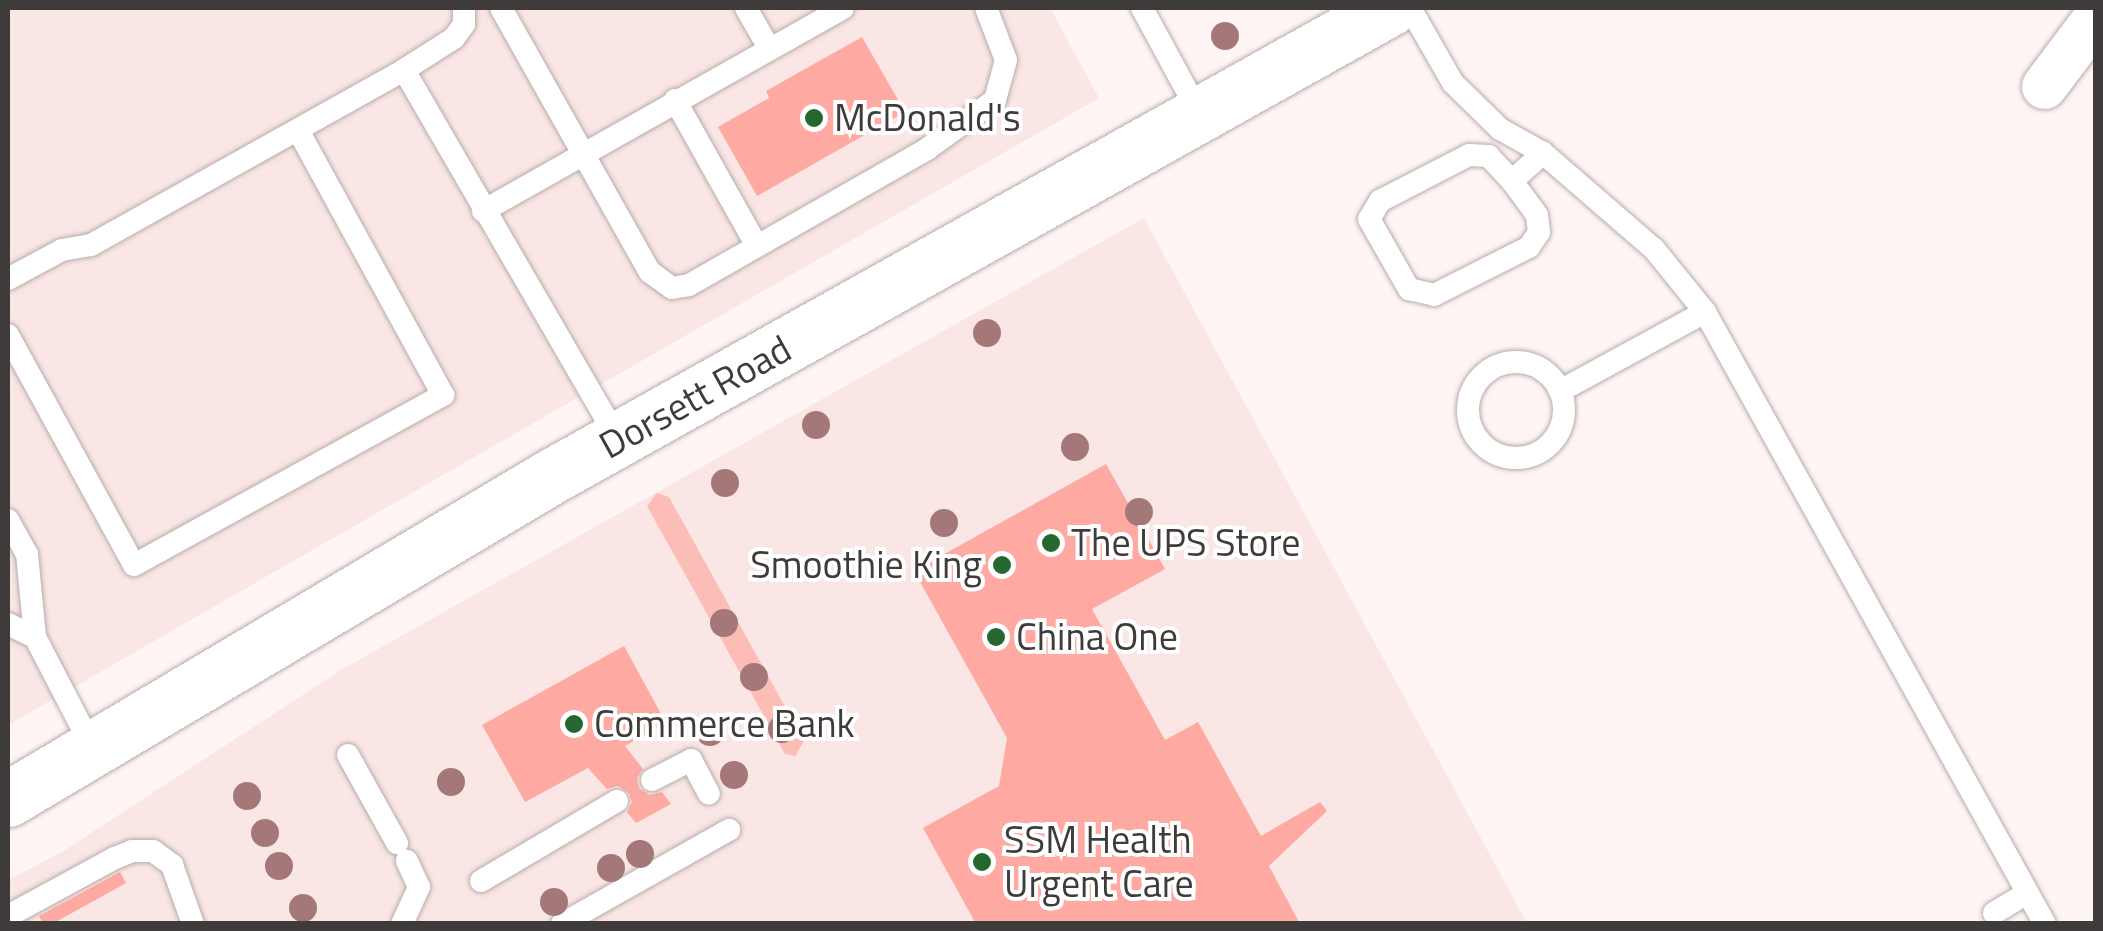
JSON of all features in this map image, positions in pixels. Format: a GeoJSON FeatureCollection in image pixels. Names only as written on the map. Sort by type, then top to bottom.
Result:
{"type":"FeatureCollection","features":[{"type":"Feature","properties":{"kind":"main road","name":"Dorsett Road"},"geometry":{"type":"LineString","coordinates":[[8,798],[618,440],[1390,8]]}},
{"type":"Feature","properties":{"kind":"street"},"geometry":{"type":"LineString","coordinates":[[2044,86],[2096,17]]}},
{"type":"Feature","properties":{"kind":"lane"},"geometry":{"type":"LineString","coordinates":[[8,279],[62,250],[91,244],[404,70],[454,38],[464,24],[464,8]]}},
{"type":"Feature","properties":{"kind":"lane"},"geometry":{"type":"LineString","coordinates":[[501,8],[650,272],[672,288],[689,285],[927,148],[995,100],[1006,60],[986,8]]}},
{"type":"Feature","properties":{"kind":"lane"},"geometry":{"type":"LineString","coordinates":[[746,8],[769,48]]}},
{"type":"Feature","properties":{"kind":"lane"},"geometry":{"type":"LineString","coordinates":[[483,211],[843,8]]}},
{"type":"Feature","properties":{"kind":"lane"},"geometry":{"type":"LineString","coordinates":[[1142,8],[1199,113]]}},
{"type":"Feature","properties":{"kind":"lane"},"geometry":{"type":"LineString","coordinates":[[1410,8],[1453,83],[1500,129],[1543,154],[1654,250],[1705,312],[2045,924]]}},
{"type":"Feature","properties":{"kind":"lane"},"geometry":{"type":"LineString","coordinates":[[404,70],[618,440]]}},
{"type":"Feature","properties":{"kind":"lane"},"geometry":{"type":"LineString","coordinates":[[675,100],[756,246]]}},
{"type":"Feature","properties":{"kind":"lane"},"geometry":{"type":"LineString","coordinates":[[8,334],[134,565],[442,396],[298,132]]}},
{"type":"Feature","properties":{"kind":"lane"},"geometry":{"type":"LineString","coordinates":[[1469,154],[1489,156],[1512,181],[1537,216],[1539,232],[1528,248],[1434,295],[1409,289],[1369,219],[1380,202],[1469,154]]}},
{"type":"Feature","properties":{"kind":"lane"},"geometry":{"type":"LineString","coordinates":[[1512,181],[1543,154]]}},
{"type":"Feature","properties":{"kind":"lane"},"geometry":{"type":"LineString","coordinates":[[1560,390],[1705,312]]}},
{"type":"Feature","properties":{"kind":"lane"},"geometry":{"type":"LineString","coordinates":[[1522,363],[1537,367],[1560,390],[1563,420],[1548,446],[1536,454],[1506,457],[1490,451],[1470,426],[1470,395],[1491,369],[1522,363]]}},
{"type":"Feature","properties":{"kind":"lane"},"geometry":{"type":"LineString","coordinates":[[8,520],[26,554],[35,637],[94,749]]}},
{"type":"Feature","properties":{"kind":"lane"},"geometry":{"type":"LineString","coordinates":[[8,624],[35,637]]}},
{"type":"Feature","properties":{"kind":"lane"},"geometry":{"type":"LineString","coordinates":[[348,755],[419,888],[402,924]]}},
{"type":"Feature","properties":{"kind":"lane"},"geometry":{"type":"LineString","coordinates":[[652,780],[691,760],[709,794]]}},
{"type":"Feature","properties":{"kind":"lane"},"geometry":{"type":"LineString","coordinates":[[481,881],[617,800]]}},
{"type":"Feature","properties":{"kind":"lane"},"geometry":{"type":"LineString","coordinates":[[562,924],[728,830]]}},
{"type":"Feature","properties":{"kind":"lane"},"geometry":{"type":"LineString","coordinates":[[8,916],[132,851],[154,852],[172,865],[193,924]]}},
{"type":"Feature","properties":{"kind":"lane"},"geometry":{"type":"LineString","coordinates":[[1994,913],[2027,893]]}},
{"type":"Feature","properties":{"kind":"shaded area"},"geometry":{"type":"Polygon","coordinates":[[[8,8],[1050,8],[1099,98],[8,725],[8,8]]]}},
{"type":"Feature","properties":{"kind":"shaded area"},"geometry":{"type":"Polygon","coordinates":[[[1144,218],[1527,923],[8,924],[8,880],[62,852],[341,670],[1144,218]]]}},
{"type":"Feature","properties":{"kind":"shaded area"},"geometry":{"type":"Polygon","coordinates":[[[657,493],[669,497],[804,741],[795,756],[785,754],[647,506],[657,493]]]}},
{"type":"Feature","properties":{"kind":"building","name":"McDonald's"},"geometry":{"type":"Polygon","coordinates":[[[862,37],[905,112],[757,196],[718,127],[769,98],[766,91],[862,37]]]}},
{"type":"Feature","properties":{"kind":"building"},"geometry":{"type":"Polygon","coordinates":[[[1106,464],[1165,569],[1092,609],[1165,740],[1198,722],[1261,836],[1320,802],[1327,811],[1269,866],[1300,924],[976,924],[923,828],[999,786],[1007,738],[914,571],[1106,464]]]}},
{"type":"Feature","properties":{"kind":"building","name":"Commerce Bank"},"geometry":{"type":"Polygon","coordinates":[[[624,646],[666,723],[625,746],[643,769],[637,778],[639,788],[650,795],[662,792],[671,804],[636,823],[627,812],[632,802],[629,793],[618,786],[607,789],[588,768],[525,802],[482,725],[624,646]]]}},
{"type":"Feature","properties":{"kind":"building"},"geometry":{"type":"Polygon","coordinates":[[[120,872],[126,883],[52,924],[43,924],[39,916],[120,872]]]}},
{"type":"Feature","properties":{"kind":"place","name":"McDonald's"},"geometry":{"type":"Point","coordinates":[814,118]}},
{"type":"Feature","properties":{"kind":"place","name":"The UPS Store"},"geometry":{"type":"Point","coordinates":[1051,543]}},
{"type":"Feature","properties":{"kind":"place","name":"Smoothie King"},"geometry":{"type":"Point","coordinates":[1002,565]}},
{"type":"Feature","properties":{"kind":"place","name":"China One"},"geometry":{"type":"Point","coordinates":[996,637]}},
{"type":"Feature","properties":{"kind":"place","name":"Commerce Bank"},"geometry":{"type":"Point","coordinates":[574,724]}},
{"type":"Feature","properties":{"kind":"place","name":"SSM Health Urgent Care"},"geometry":{"type":"Point","coordinates":[982,862]}}]}
